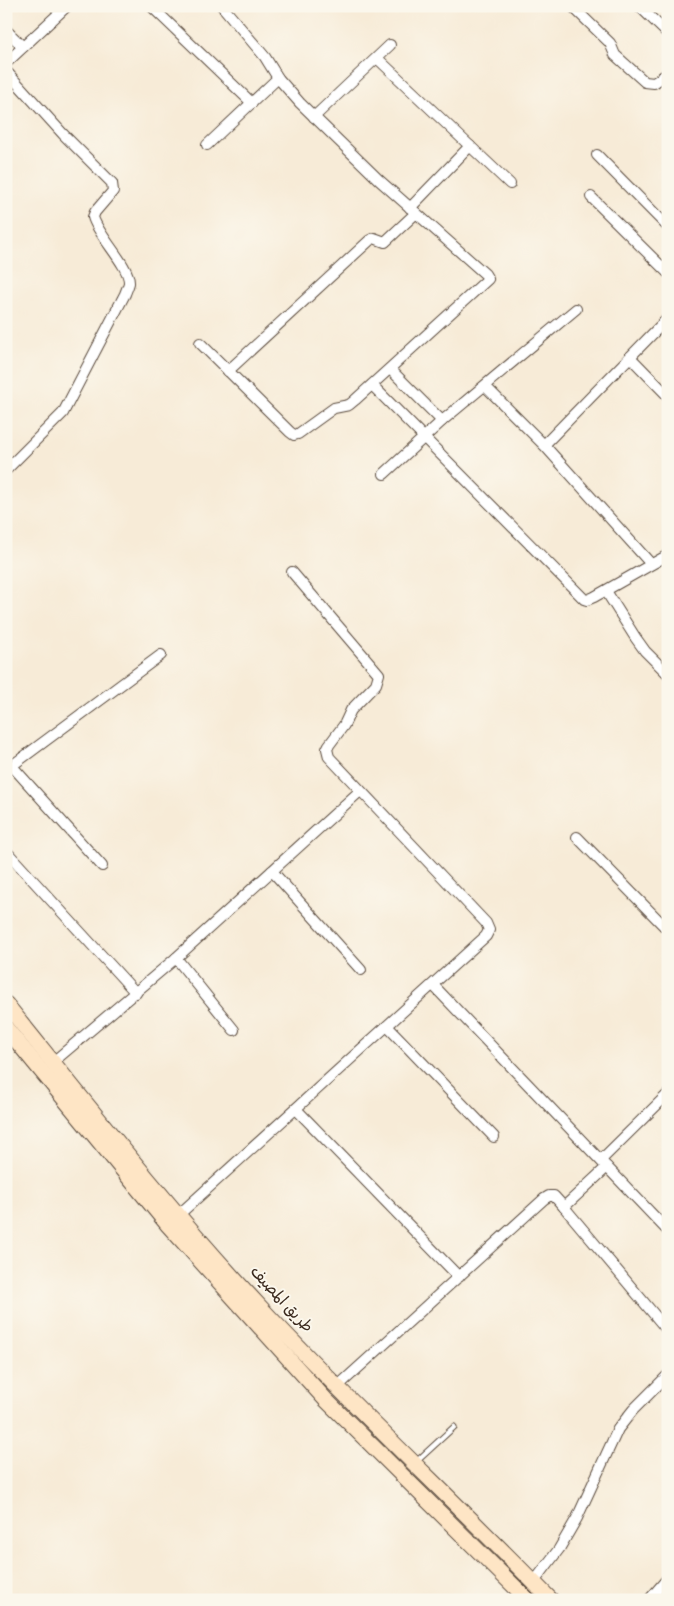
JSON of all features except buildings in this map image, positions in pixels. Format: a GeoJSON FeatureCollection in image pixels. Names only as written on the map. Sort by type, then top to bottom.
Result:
{"type":"FeatureCollection","features":[{"type":"Feature","properties":{"kind":"street"},"geometry":{"type":"LineString","coordinates":[[6,63],[68,6]]}},
{"type":"Feature","properties":{"kind":"street"},"geometry":{"type":"LineString","coordinates":[[151,6],[252,103]]}},
{"type":"Feature","properties":{"kind":"street"},"geometry":{"type":"LineString","coordinates":[[200,343],[294,435],[334,408],[349,405],[488,280],[484,274],[379,180],[300,103],[278,78],[265,57],[222,6]]}},
{"type":"Feature","properties":{"kind":"street"},"geometry":{"type":"LineString","coordinates":[[572,6],[610,43],[615,55],[645,82],[654,82],[666,75],[668,88]]}},
{"type":"Feature","properties":{"kind":"street"},"geometry":{"type":"LineString","coordinates":[[639,6],[668,34]]}},
{"type":"Feature","properties":{"kind":"street"},"geometry":{"type":"LineString","coordinates":[[6,30],[23,47]]}},
{"type":"Feature","properties":{"kind":"street"},"geometry":{"type":"LineString","coordinates":[[314,117],[390,45]]}},
{"type":"Feature","properties":{"kind":"street"},"geometry":{"type":"LineString","coordinates":[[377,58],[510,184]]}},
{"type":"Feature","properties":{"kind":"street"},"geometry":{"type":"LineString","coordinates":[[6,71],[63,134],[112,183],[113,191],[93,217],[98,229],[124,269],[129,282],[125,294],[63,413],[6,470]]}},
{"type":"Feature","properties":{"kind":"street"},"geometry":{"type":"LineString","coordinates":[[207,145],[278,78]]}},
{"type":"Feature","properties":{"kind":"street"},"geometry":{"type":"LineString","coordinates":[[228,371],[370,240],[374,238],[385,242],[470,146]]}},
{"type":"Feature","properties":{"kind":"street"},"geometry":{"type":"LineString","coordinates":[[597,155],[668,227]]}},
{"type":"Feature","properties":{"kind":"street"},"geometry":{"type":"LineString","coordinates":[[591,197],[668,273]]}},
{"type":"Feature","properties":{"kind":"street"},"geometry":{"type":"LineString","coordinates":[[384,474],[442,421],[576,309]]}},
{"type":"Feature","properties":{"kind":"street"},"geometry":{"type":"LineString","coordinates":[[544,445],[668,318]]}},
{"type":"Feature","properties":{"kind":"street"},"geometry":{"type":"LineString","coordinates":[[630,357],[668,396]]}},
{"type":"Feature","properties":{"kind":"street"},"geometry":{"type":"LineString","coordinates":[[390,369],[442,421]]}},
{"type":"Feature","properties":{"kind":"street"},"geometry":{"type":"LineString","coordinates":[[372,386],[584,599],[590,600],[668,555]]}},
{"type":"Feature","properties":{"kind":"street"},"geometry":{"type":"LineString","coordinates":[[485,386],[544,445],[651,564]]}},
{"type":"Feature","properties":{"kind":"street"},"geometry":{"type":"LineString","coordinates":[[173,1220],[388,1027],[488,933],[488,926],[329,757],[327,749],[344,725],[351,710],[376,684],[379,674],[292,572]]}},
{"type":"Feature","properties":{"kind":"street"},"geometry":{"type":"LineString","coordinates":[[606,591],[635,637],[668,674]]}},
{"type":"Feature","properties":{"kind":"street"},"geometry":{"type":"LineString","coordinates":[[102,866],[9,768],[162,655]]}},
{"type":"Feature","properties":{"kind":"street"},"geometry":{"type":"LineString","coordinates":[[53,1062],[176,958],[360,791]]}},
{"type":"Feature","properties":{"kind":"street"},"geometry":{"type":"LineString","coordinates":[[577,838],[668,930]]}},
{"type":"Feature","properties":{"kind":"street"},"geometry":{"type":"LineString","coordinates":[[6,851],[136,993]]}},
{"type":"Feature","properties":{"kind":"street"},"geometry":{"type":"LineString","coordinates":[[272,871],[361,970]]}},
{"type":"Feature","properties":{"kind":"street"},"geometry":{"type":"LineString","coordinates":[[176,958],[234,1030]]}},
{"type":"Feature","properties":{"kind":"street"},"geometry":{"type":"LineString","coordinates":[[433,985],[668,1230]]}},
{"type":"Feature","properties":{"kind":"street","name":"طريق المصيف"},"geometry":{"type":"LineString","coordinates":[[6,1004],[53,1062],[173,1220],[337,1387],[551,1600]]}},
{"type":"Feature","properties":{"kind":"street"},"geometry":{"type":"LineString","coordinates":[[388,1027],[494,1137]]}},
{"type":"Feature","properties":{"kind":"street","name":"طريق المصيف"},"geometry":{"type":"LineString","coordinates":[[6,1028],[325,1398],[528,1600]]}},
{"type":"Feature","properties":{"kind":"street"},"geometry":{"type":"LineString","coordinates":[[564,1207],[668,1094]]}},
{"type":"Feature","properties":{"kind":"street"},"geometry":{"type":"LineString","coordinates":[[296,1109],[459,1277]]}},
{"type":"Feature","properties":{"kind":"street"},"geometry":{"type":"LineString","coordinates":[[337,1387],[549,1196],[554,1196],[564,1207],[668,1331]]}},
{"type":"Feature","properties":{"kind":"street"},"geometry":{"type":"LineString","coordinates":[[534,1582],[559,1549],[578,1518],[620,1424],[668,1376]]}},
{"type":"Feature","properties":{"kind":"street"},"geometry":{"type":"LineString","coordinates":[[649,1600],[668,1578]]}},
{"type":"Feature","properties":{"kind":"lane"},"geometry":{"type":"LineString","coordinates":[[414,1464],[454,1426]]}}]}
